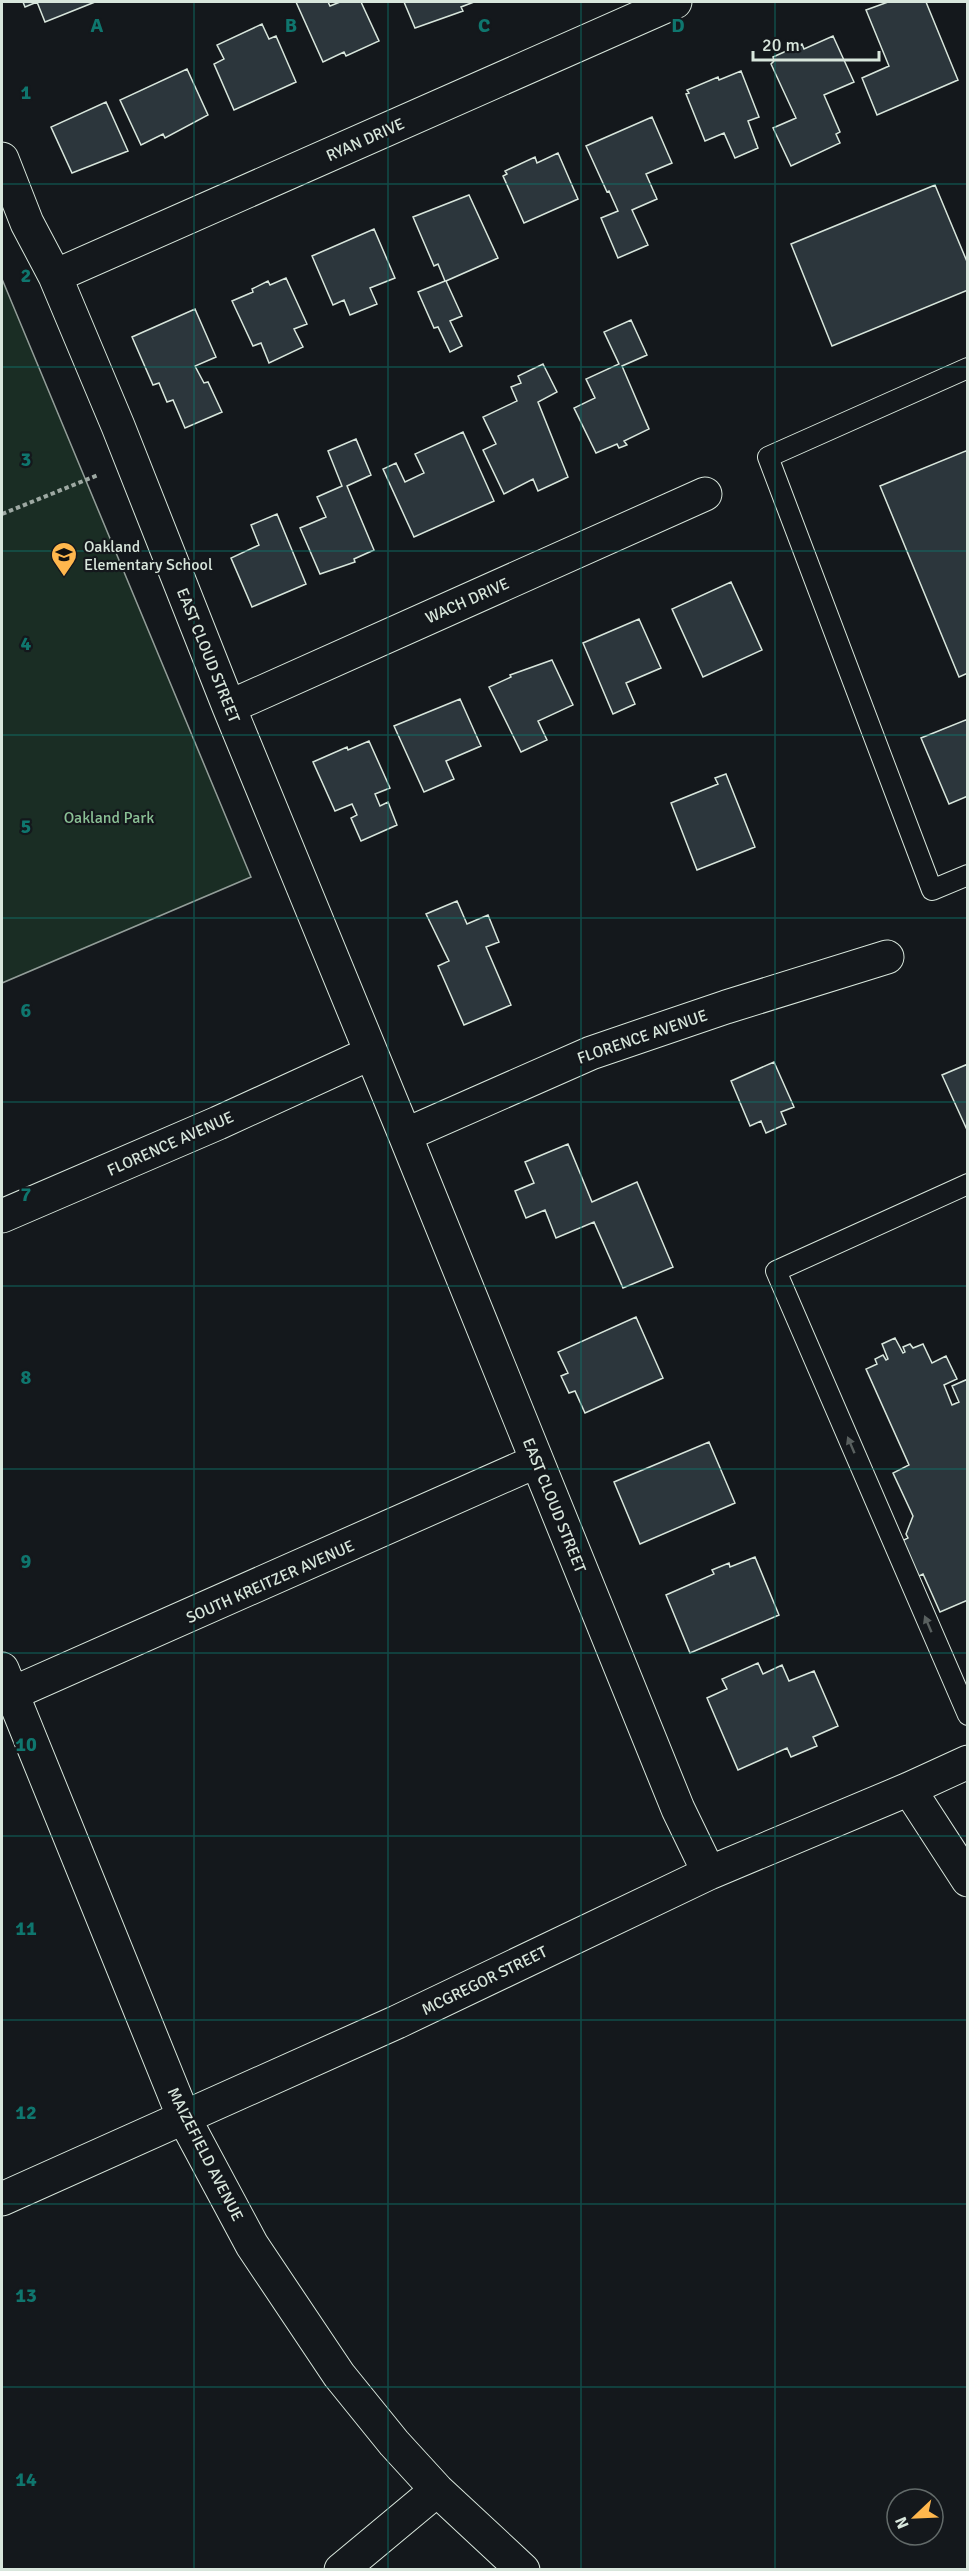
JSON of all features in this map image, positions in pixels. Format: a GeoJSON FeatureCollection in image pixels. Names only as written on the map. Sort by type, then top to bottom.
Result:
{"type":"FeatureCollection","features":[{"type":"Feature","properties":{"kind":"street","name":"RYAN DRIVE"},"geometry":{"type":"LineString","coordinates":[[55,276],[675,2]]}},
{"type":"Feature","properties":{"kind":"street","name":"EAST CLOUD STREET"},"geometry":{"type":"LineString","coordinates":[[2,159],[27,223],[55,276],[132,461],[229,707],[678,1809],[709,1873]]}},
{"type":"Feature","properties":{"kind":"street","name":"WACH DRIVE"},"geometry":{"type":"LineString","coordinates":[[229,707],[705,494]]}},
{"type":"Feature","properties":{"kind":"street","name":"FLORENCE AVENUE"},"geometry":{"type":"LineString","coordinates":[[405,1135],[591,1053],[726,1007],[887,957]]}},
{"type":"Feature","properties":{"kind":"street","name":"FLORENCE AVENUE"},"geometry":{"type":"LineString","coordinates":[[2,1216],[218,1123],[371,1053]]}},
{"type":"Feature","properties":{"kind":"street","name":"SOUTH KREITZER AVENUE"},"geometry":{"type":"LineString","coordinates":[[5,1687],[537,1461]]}},
{"type":"Feature","properties":{"kind":"street","name":"MAIZEFIELD AVENUE"},"geometry":{"type":"LineString","coordinates":[[5,1687],[184,2118],[252,2245],[339,2375],[394,2443],[437,2490],[523,2570]]}},
{"type":"Feature","properties":{"kind":"street","name":"MCGREGOR STREET"},"geometry":{"type":"LineString","coordinates":[[2,2199],[397,2022],[709,1873],[909,1790],[968,1762]]}},
{"type":"Feature","properties":{"kind":"street"},"geometry":{"type":"LineString","coordinates":[[909,1790],[968,1880]]}},
{"type":"Feature","properties":{"kind":"street"},"geometry":{"type":"LineString","coordinates":[[341,2570],[437,2490]]}},
{"type":"Feature","properties":{"kind":"lane"},"geometry":{"type":"LineString","coordinates":[[968,368],[768,457],[932,890],[968,875]]}},
{"type":"Feature","properties":{"kind":"lane"},"geometry":{"type":"LineString","coordinates":[[968,1184],[776,1271],[959,1674],[968,1715]]}},
{"type":"Feature","properties":{"kind":"path"},"geometry":{"type":"LineString","coordinates":[[2,514],[132,461]]}},
{"type":"Feature","properties":{"kind":"green space","name":"Oakland Park"},"geometry":{"type":"Polygon","coordinates":[[[2,279],[251,877],[2,983],[2,279]]]}},
{"type":"Feature","properties":{"kind":"building"},"geometry":{"type":"Polygon","coordinates":[[[23,2],[37,2],[25,7],[23,2]]]}},
{"type":"Feature","properties":{"kind":"building"},"geometry":{"type":"Polygon","coordinates":[[[37,2],[95,2],[45,22],[37,2]]]}},
{"type":"Feature","properties":{"kind":"building"},"geometry":{"type":"Polygon","coordinates":[[[296,2],[328,2],[330,6],[340,2],[361,2],[379,41],[346,56],[344,52],[323,62],[296,2]]]}},
{"type":"Feature","properties":{"kind":"building"},"geometry":{"type":"Polygon","coordinates":[[[404,2],[474,2],[461,7],[463,11],[415,28],[404,2]]]}},
{"type":"Feature","properties":{"kind":"building"},"geometry":{"type":"Polygon","coordinates":[[[888,2],[926,2],[958,80],[877,115],[862,78],[889,66],[866,10],[888,2]]]}},
{"type":"Feature","properties":{"kind":"building"},"geometry":{"type":"Polygon","coordinates":[[[262,24],[269,39],[276,36],[296,82],[234,110],[214,64],[224,59],[217,45],[262,24]]]}},
{"type":"Feature","properties":{"kind":"building"},"geometry":{"type":"Polygon","coordinates":[[[833,36],[854,82],[824,95],[840,132],[836,134],[840,143],[791,166],[773,128],[796,118],[771,64],[774,61],[773,57],[802,44],[804,49],[833,36]]]}},
{"type":"Feature","properties":{"kind":"building"},"geometry":{"type":"Polygon","coordinates":[[[187,69],[208,115],[165,138],[163,134],[141,145],[120,100],[187,69]]]}},
{"type":"Feature","properties":{"kind":"building"},"geometry":{"type":"Polygon","coordinates":[[[741,71],[759,117],[748,121],[758,148],[735,158],[724,133],[705,141],[686,94],[689,93],[687,90],[718,77],[719,80],[741,71]]]}},
{"type":"Feature","properties":{"kind":"building"},"geometry":{"type":"Polygon","coordinates":[[[106,102],[128,151],[72,173],[51,127],[106,102]]]}},
{"type":"Feature","properties":{"kind":"building"},"geometry":{"type":"Polygon","coordinates":[[[652,117],[672,163],[646,174],[657,199],[632,210],[648,245],[618,258],[601,218],[618,211],[586,146],[652,117]]]}},
{"type":"Feature","properties":{"kind":"building"},"geometry":{"type":"Polygon","coordinates":[[[558,153],[578,199],[524,223],[503,176],[507,174],[505,171],[535,157],[537,163],[558,153]]]}},
{"type":"Feature","properties":{"kind":"building"},"geometry":{"type":"Polygon","coordinates":[[[935,185],[968,264],[968,290],[832,346],[791,244],[935,185]]]}},
{"type":"Feature","properties":{"kind":"building"},"geometry":{"type":"Polygon","coordinates":[[[469,195],[498,258],[446,281],[462,316],[450,321],[462,346],[450,352],[438,327],[434,328],[418,292],[445,281],[438,264],[434,266],[413,217],[469,195]]]}},
{"type":"Feature","properties":{"kind":"building"},"geometry":{"type":"Polygon","coordinates":[[[374,229],[395,278],[370,288],[377,304],[350,315],[344,300],[333,305],[312,256],[374,229]]]}},
{"type":"Feature","properties":{"kind":"building"},"geometry":{"type":"Polygon","coordinates":[[[286,278],[307,324],[294,329],[303,347],[269,363],[261,343],[253,346],[232,301],[253,292],[252,289],[268,281],[270,285],[286,278]]]}},
{"type":"Feature","properties":{"kind":"building"},"geometry":{"type":"Polygon","coordinates":[[[195,309],[216,357],[195,366],[204,383],[208,382],[222,412],[185,428],[173,400],[167,402],[159,383],[153,385],[132,337],[195,309]]]}},
{"type":"Feature","properties":{"kind":"building"},"geometry":{"type":"Polygon","coordinates":[[[631,320],[647,355],[622,366],[649,429],[624,441],[627,445],[619,448],[617,444],[596,453],[574,408],[595,398],[586,379],[619,364],[604,332],[631,320]]]}},
{"type":"Feature","properties":{"kind":"building"},"geometry":{"type":"Polygon","coordinates":[[[543,364],[557,392],[538,402],[568,477],[538,491],[533,479],[504,494],[483,450],[496,444],[483,417],[517,401],[511,387],[521,383],[518,376],[543,364]]]}},
{"type":"Feature","properties":{"kind":"building"},"geometry":{"type":"Polygon","coordinates":[[[463,432],[494,501],[414,537],[383,469],[396,463],[405,482],[424,473],[415,454],[463,432]]]}},
{"type":"Feature","properties":{"kind":"building"},"geometry":{"type":"Polygon","coordinates":[[[356,439],[371,475],[347,486],[374,550],[354,559],[355,562],[320,574],[300,528],[326,517],[317,497],[342,486],[328,451],[356,439]]]}},
{"type":"Feature","properties":{"kind":"building"},"geometry":{"type":"Polygon","coordinates":[[[968,450],[968,673],[959,677],[880,486],[968,450]]]}},
{"type":"Feature","properties":{"kind":"building"},"geometry":{"type":"Polygon","coordinates":[[[277,514],[306,584],[252,607],[231,558],[259,545],[251,525],[277,514]]]}},
{"type":"Feature","properties":{"kind":"building"},"geometry":{"type":"Polygon","coordinates":[[[731,582],[762,650],[703,677],[672,609],[731,582]]]}},
{"type":"Feature","properties":{"kind":"building"},"geometry":{"type":"Polygon","coordinates":[[[639,619],[661,668],[626,683],[635,704],[613,714],[583,643],[639,619]]]}},
{"type":"Feature","properties":{"kind":"building"},"geometry":{"type":"Polygon","coordinates":[[[552,660],[573,705],[538,721],[547,740],[521,752],[489,687],[511,677],[510,675],[552,660]]]}},
{"type":"Feature","properties":{"kind":"building"},"geometry":{"type":"Polygon","coordinates":[[[460,699],[481,746],[446,761],[454,779],[424,792],[394,726],[460,699]]]}},
{"type":"Feature","properties":{"kind":"building"},"geometry":{"type":"Polygon","coordinates":[[[968,719],[968,796],[949,804],[921,738],[968,719]]]}},
{"type":"Feature","properties":{"kind":"building"},"geometry":{"type":"Polygon","coordinates":[[[369,741],[390,788],[375,794],[380,806],[388,802],[397,825],[361,841],[351,818],[357,815],[352,804],[335,811],[313,762],[347,747],[348,750],[369,741]]]}},
{"type":"Feature","properties":{"kind":"building"},"geometry":{"type":"Polygon","coordinates":[[[726,774],[755,847],[697,870],[671,803],[718,784],[715,778],[726,774]]]}},
{"type":"Feature","properties":{"kind":"building"},"geometry":{"type":"Polygon","coordinates":[[[457,901],[467,924],[488,915],[499,942],[486,947],[511,1005],[464,1025],[438,966],[449,961],[426,914],[457,901]]]}},
{"type":"Feature","properties":{"kind":"building"},"geometry":{"type":"Polygon","coordinates":[[[774,1062],[794,1107],[781,1112],[786,1124],[766,1133],[761,1121],[750,1126],[731,1081],[774,1062]]]}},
{"type":"Feature","properties":{"kind":"building"},"geometry":{"type":"Polygon","coordinates":[[[968,1064],[968,1132],[942,1075],[968,1064]]]}},
{"type":"Feature","properties":{"kind":"building"},"geometry":{"type":"Polygon","coordinates":[[[568,1144],[592,1202],[637,1182],[673,1267],[623,1288],[594,1222],[556,1238],[545,1210],[526,1218],[515,1191],[534,1183],[525,1162],[568,1144]]]}},
{"type":"Feature","properties":{"kind":"building"},"geometry":{"type":"Polygon","coordinates":[[[636,1317],[663,1378],[585,1413],[575,1391],[569,1393],[561,1376],[568,1373],[558,1352],[636,1317]]]}},
{"type":"Feature","properties":{"kind":"building"},"geometry":{"type":"Polygon","coordinates":[[[895,1338],[903,1353],[905,1352],[903,1347],[910,1344],[913,1348],[923,1344],[932,1363],[946,1356],[957,1379],[944,1385],[952,1405],[959,1402],[952,1386],[968,1379],[968,1600],[940,1612],[923,1574],[913,1579],[896,1544],[908,1538],[906,1534],[913,1516],[893,1473],[909,1465],[866,1369],[877,1364],[875,1359],[883,1355],[886,1360],[888,1359],[882,1344],[895,1338]]]}},
{"type":"Feature","properties":{"kind":"building"},"geometry":{"type":"Polygon","coordinates":[[[709,1442],[735,1503],[640,1544],[614,1482],[709,1442]]]}},
{"type":"Feature","properties":{"kind":"building"},"geometry":{"type":"Polygon","coordinates":[[[755,1557],[779,1615],[690,1653],[666,1595],[714,1574],[712,1570],[729,1563],[730,1567],[755,1557]]]}},
{"type":"Feature","properties":{"kind":"building"},"geometry":{"type":"Polygon","coordinates":[[[758,1663],[763,1674],[782,1665],[789,1681],[814,1671],[838,1726],[813,1737],[817,1746],[791,1757],[787,1748],[738,1770],[707,1698],[727,1689],[722,1679],[758,1663]]]}},
{"type":"Feature","properties":{"kind":"place","name":"Oakland Elementary School"},"geometry":{"type":"Point","coordinates":[64,578]}}]}
